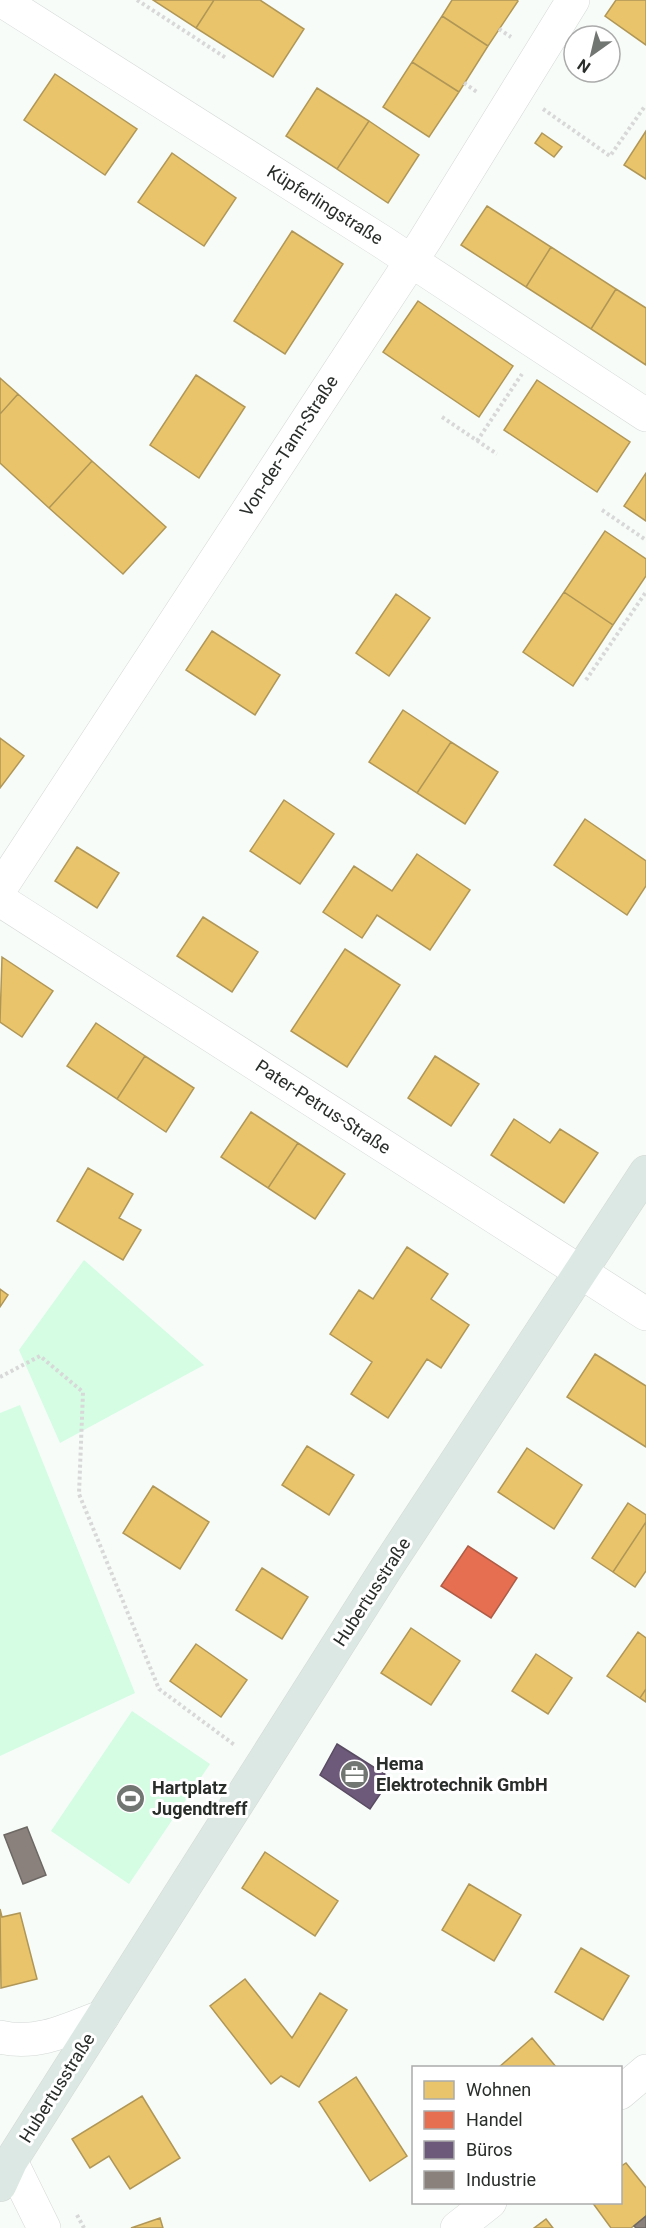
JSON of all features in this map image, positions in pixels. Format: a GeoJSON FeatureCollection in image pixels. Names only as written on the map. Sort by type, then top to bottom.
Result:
{"type":"FeatureCollection","features":[{"type":"Feature","properties":{"kind":"main road","name":"Hubertusstraße"},"geometry":{"type":"LineString","coordinates":[[6,2173],[394,1557],[646,1172]]}},
{"type":"Feature","properties":{"kind":"main road"},"geometry":{"type":"LineString","coordinates":[[0,2129],[6,2173]]}},
{"type":"Feature","properties":{"kind":"street","name":"Küpferlingstraße"},"geometry":{"type":"LineString","coordinates":[[1,0],[411,260],[646,415]]}},
{"type":"Feature","properties":{"kind":"street","name":"Von-der-Tann-Straße"},"geometry":{"type":"LineString","coordinates":[[0,889],[411,260],[573,0]]}},
{"type":"Feature","properties":{"kind":"street","name":"Pater-Petrus-Straße"},"geometry":{"type":"LineString","coordinates":[[0,900],[646,1314]]}},
{"type":"Feature","properties":{"kind":"street","name":"Hubertusstraße"},"geometry":{"type":"LineString","coordinates":[[0,2037],[47,2038],[103,2016]]}},
{"type":"Feature","properties":{"kind":"street"},"geometry":{"type":"LineString","coordinates":[[622,2092],[646,2071]]}},
{"type":"Feature","properties":{"kind":"street"},"geometry":{"type":"LineString","coordinates":[[6,2173],[44,2228]]}},
{"type":"Feature","properties":{"kind":"street"},"geometry":{"type":"LineString","coordinates":[[457,2228],[487,2204]]}},
{"type":"Feature","properties":{"kind":"path"},"geometry":{"type":"LineString","coordinates":[[137,0],[226,58]]}},
{"type":"Feature","properties":{"kind":"path"},"geometry":{"type":"LineString","coordinates":[[517,92],[610,156],[645,106]]}},
{"type":"Feature","properties":{"kind":"path"},"geometry":{"type":"LineString","coordinates":[[477,441],[523,374]]}},
{"type":"Feature","properties":{"kind":"path"},"geometry":{"type":"LineString","coordinates":[[442,417],[496,454]]}},
{"type":"Feature","properties":{"kind":"path"},"geometry":{"type":"LineString","coordinates":[[602,510],[646,540]]}},
{"type":"Feature","properties":{"kind":"path"},"geometry":{"type":"LineString","coordinates":[[586,680],[646,592]]}},
{"type":"Feature","properties":{"kind":"path"},"geometry":{"type":"LineString","coordinates":[[0,1377],[40,1356],[83,1392],[79,1494],[159,1689],[262,1765]]}},
{"type":"Feature","properties":{"kind":"green space"},"geometry":{"type":"Polygon","coordinates":[[[84,1260],[204,1365],[60,1443],[19,1350],[84,1260]]]}},
{"type":"Feature","properties":{"kind":"green space"},"geometry":{"type":"Polygon","coordinates":[[[20,1405],[135,1693],[0,1756],[0,1413],[20,1405]]]}},
{"type":"Feature","properties":{"kind":"green space","name":"Hartplatz Jugendtreff"},"geometry":{"type":"Polygon","coordinates":[[[132,1711],[210,1764],[129,1884],[51,1831],[132,1711]]]}},
{"type":"Feature","properties":{"kind":"building: Wohnen"},"geometry":{"type":"Polygon","coordinates":[[[153,0],[214,0],[196,28],[153,0]]]}},
{"type":"Feature","properties":{"kind":"building: Wohnen"},"geometry":{"type":"Polygon","coordinates":[[[214,0],[260,0],[304,29],[273,77],[196,28],[214,0]]]}},
{"type":"Feature","properties":{"kind":"building: Wohnen"},"geometry":{"type":"Polygon","coordinates":[[[452,0],[518,1],[488,46],[442,16],[452,0]]]}},
{"type":"Feature","properties":{"kind":"building: Wohnen"},"geometry":{"type":"Polygon","coordinates":[[[616,0],[646,0],[646,45],[622,28],[622,24],[616,24],[605,16],[616,0]]]}},
{"type":"Feature","properties":{"kind":"building: Wohnen"},"geometry":{"type":"Polygon","coordinates":[[[442,16],[488,46],[459,92],[412,62],[442,16]]]}},
{"type":"Feature","properties":{"kind":"building: Wohnen"},"geometry":{"type":"Polygon","coordinates":[[[412,62],[459,92],[429,137],[383,107],[412,62]]]}},
{"type":"Feature","properties":{"kind":"building: Wohnen"},"geometry":{"type":"Polygon","coordinates":[[[55,74],[137,129],[105,175],[24,120],[55,74]]]}},
{"type":"Feature","properties":{"kind":"building: Wohnen"},"geometry":{"type":"Polygon","coordinates":[[[317,88],[369,121],[337,169],[286,136],[317,88]]]}},
{"type":"Feature","properties":{"kind":"building: Wohnen"},"geometry":{"type":"Polygon","coordinates":[[[369,121],[419,155],[388,203],[337,169],[369,121]]]}},
{"type":"Feature","properties":{"kind":"building: Wohnen"},"geometry":{"type":"Polygon","coordinates":[[[646,131],[646,179],[624,165],[646,131]]]}},
{"type":"Feature","properties":{"kind":"building: Wohnen"},"geometry":{"type":"Polygon","coordinates":[[[542,133],[562,147],[554,157],[535,143],[542,133]]]}},
{"type":"Feature","properties":{"kind":"building: Wohnen"},"geometry":{"type":"Polygon","coordinates":[[[172,153],[236,198],[204,246],[138,202],[172,153]]]}},
{"type":"Feature","properties":{"kind":"building: Wohnen"},"geometry":{"type":"Polygon","coordinates":[[[487,206],[551,247],[526,287],[461,245],[487,206]]]}},
{"type":"Feature","properties":{"kind":"building: Wohnen"},"geometry":{"type":"Polygon","coordinates":[[[292,231],[343,264],[285,354],[234,321],[292,231]]]}},
{"type":"Feature","properties":{"kind":"building: Wohnen"},"geometry":{"type":"Polygon","coordinates":[[[551,247],[616,289],[591,329],[526,287],[551,247]]]}},
{"type":"Feature","properties":{"kind":"building: Wohnen"},"geometry":{"type":"Polygon","coordinates":[[[616,289],[646,308],[646,365],[591,329],[616,289]]]}},
{"type":"Feature","properties":{"kind":"building: Wohnen"},"geometry":{"type":"Polygon","coordinates":[[[418,301],[513,366],[479,417],[383,352],[418,301]]]}},
{"type":"Feature","properties":{"kind":"building: Wohnen"},"geometry":{"type":"Polygon","coordinates":[[[196,375],[245,407],[199,478],[150,445],[196,375]]]}},
{"type":"Feature","properties":{"kind":"building: Wohnen"},"geometry":{"type":"Polygon","coordinates":[[[0,378],[18,394],[0,414],[0,378]]]}},
{"type":"Feature","properties":{"kind":"building: Wohnen"},"geometry":{"type":"Polygon","coordinates":[[[537,380],[630,442],[597,492],[504,430],[537,380]]]}},
{"type":"Feature","properties":{"kind":"building: Wohnen"},"geometry":{"type":"Polygon","coordinates":[[[18,394],[92,461],[49,508],[0,463],[0,414],[18,394]]]}},
{"type":"Feature","properties":{"kind":"building: Wohnen"},"geometry":{"type":"Polygon","coordinates":[[[92,461],[166,527],[123,574],[49,508],[92,461]]]}},
{"type":"Feature","properties":{"kind":"building: Wohnen"},"geometry":{"type":"Polygon","coordinates":[[[646,473],[646,521],[624,506],[646,473]]]}},
{"type":"Feature","properties":{"kind":"building: Wohnen"},"geometry":{"type":"Polygon","coordinates":[[[605,531],[646,559],[646,576],[613,625],[564,592],[605,531]]]}},
{"type":"Feature","properties":{"kind":"building: Wohnen"},"geometry":{"type":"Polygon","coordinates":[[[564,592],[613,625],[573,686],[523,652],[564,592]]]}},
{"type":"Feature","properties":{"kind":"building: Wohnen"},"geometry":{"type":"Polygon","coordinates":[[[396,594],[430,618],[389,676],[356,653],[396,594]]]}},
{"type":"Feature","properties":{"kind":"building: Wohnen"},"geometry":{"type":"Polygon","coordinates":[[[212,631],[280,675],[255,715],[186,670],[212,631]]]}},
{"type":"Feature","properties":{"kind":"building: Wohnen"},"geometry":{"type":"Polygon","coordinates":[[[403,710],[451,742],[417,793],[369,762],[403,710]]]}},
{"type":"Feature","properties":{"kind":"building: Wohnen"},"geometry":{"type":"Polygon","coordinates":[[[0,738],[24,756],[0,788],[0,738]]]}},
{"type":"Feature","properties":{"kind":"building: Wohnen"},"geometry":{"type":"Polygon","coordinates":[[[451,742],[498,772],[465,824],[417,793],[451,742]]]}},
{"type":"Feature","properties":{"kind":"building: Wohnen"},"geometry":{"type":"Polygon","coordinates":[[[284,800],[334,834],[300,884],[250,851],[284,800]]]}},
{"type":"Feature","properties":{"kind":"building: Wohnen"},"geometry":{"type":"Polygon","coordinates":[[[585,819],[646,861],[646,886],[627,915],[554,865],[585,819]]]}},
{"type":"Feature","properties":{"kind":"building: Wohnen"},"geometry":{"type":"Polygon","coordinates":[[[77,847],[119,873],[97,908],[55,881],[77,847]]]}},
{"type":"Feature","properties":{"kind":"building: Wohnen"},"geometry":{"type":"Polygon","coordinates":[[[417,854],[470,890],[430,950],[377,915],[362,938],[323,912],[354,866],[392,891],[417,854]]]}},
{"type":"Feature","properties":{"kind":"building: Wohnen"},"geometry":{"type":"Polygon","coordinates":[[[203,917],[258,952],[232,992],[177,956],[203,917]]]}},
{"type":"Feature","properties":{"kind":"building: Wohnen"},"geometry":{"type":"Polygon","coordinates":[[[345,949],[400,985],[347,1067],[291,1031],[345,949]]]}},
{"type":"Feature","properties":{"kind":"building: Wohnen"},"geometry":{"type":"Polygon","coordinates":[[[2,957],[53,991],[22,1037],[0,1022],[2,957]]]}},
{"type":"Feature","properties":{"kind":"building: Wohnen"},"geometry":{"type":"Polygon","coordinates":[[[96,1023],[145,1056],[117,1099],[67,1066],[96,1023]]]}},
{"type":"Feature","properties":{"kind":"building: Wohnen"},"geometry":{"type":"Polygon","coordinates":[[[145,1056],[194,1088],[166,1132],[117,1099],[145,1056]]]}},
{"type":"Feature","properties":{"kind":"building: Wohnen"},"geometry":{"type":"Polygon","coordinates":[[[435,1056],[479,1084],[451,1126],[408,1098],[435,1056]]]}},
{"type":"Feature","properties":{"kind":"building: Wohnen"},"geometry":{"type":"Polygon","coordinates":[[[251,1112],[298,1143],[268,1188],[221,1157],[251,1112]]]}},
{"type":"Feature","properties":{"kind":"building: Wohnen"},"geometry":{"type":"Polygon","coordinates":[[[514,1119],[550,1143],[560,1129],[598,1153],[564,1203],[491,1155],[514,1119]]]}},
{"type":"Feature","properties":{"kind":"building: Wohnen"},"geometry":{"type":"Polygon","coordinates":[[[298,1143],[345,1174],[315,1219],[268,1188],[298,1143]]]}},
{"type":"Feature","properties":{"kind":"building: Wohnen"},"geometry":{"type":"Polygon","coordinates":[[[88,1168],[133,1194],[119,1218],[141,1230],[123,1260],[57,1221],[88,1168]]]}},
{"type":"Feature","properties":{"kind":"building: Wohnen"},"geometry":{"type":"Polygon","coordinates":[[[407,1247],[448,1274],[431,1299],[469,1325],[441,1368],[427,1359],[388,1418],[351,1394],[372,1362],[330,1334],[359,1290],[373,1299],[407,1247]]]}},
{"type":"Feature","properties":{"kind":"building: Wohnen"},"geometry":{"type":"Polygon","coordinates":[[[0,1289],[8,1295],[0,1307],[0,1289]]]}},
{"type":"Feature","properties":{"kind":"building: Wohnen"},"geometry":{"type":"Polygon","coordinates":[[[595,1354],[646,1386],[646,1447],[567,1397],[595,1354]]]}},
{"type":"Feature","properties":{"kind":"building: Wohnen"},"geometry":{"type":"Polygon","coordinates":[[[307,1446],[354,1475],[329,1515],[282,1485],[307,1446]]]}},
{"type":"Feature","properties":{"kind":"building: Wohnen"},"geometry":{"type":"Polygon","coordinates":[[[527,1448],[582,1485],[554,1529],[498,1492],[527,1448]]]}},
{"type":"Feature","properties":{"kind":"building: Wohnen"},"geometry":{"type":"Polygon","coordinates":[[[153,1486],[209,1522],[180,1569],[123,1533],[153,1486]]]}},
{"type":"Feature","properties":{"kind":"building: Wohnen"},"geometry":{"type":"Polygon","coordinates":[[[628,1503],[646,1515],[646,1522],[613,1572],[592,1558],[628,1503]]]}},
{"type":"Feature","properties":{"kind":"building: Wohnen"},"geometry":{"type":"Polygon","coordinates":[[[646,1522],[646,1571],[635,1587],[613,1572],[646,1522]]]}},
{"type":"Feature","properties":{"kind":"building: Wohnen"},"geometry":{"type":"Polygon","coordinates":[[[262,1568],[308,1597],[282,1639],[236,1610],[262,1568]]]}},
{"type":"Feature","properties":{"kind":"building: Wohnen"},"geometry":{"type":"Polygon","coordinates":[[[411,1628],[460,1661],[431,1705],[381,1673],[411,1628]]]}},
{"type":"Feature","properties":{"kind":"building: Wohnen"},"geometry":{"type":"Polygon","coordinates":[[[638,1632],[646,1638],[646,1689],[640,1698],[607,1676],[638,1632]]]}},
{"type":"Feature","properties":{"kind":"building: Wohnen"},"geometry":{"type":"Polygon","coordinates":[[[196,1644],[247,1680],[221,1717],[170,1681],[196,1644]]]}},
{"type":"Feature","properties":{"kind":"building: Wohnen"},"geometry":{"type":"Polygon","coordinates":[[[536,1654],[572,1678],[548,1714],[512,1691],[536,1654]]]}},
{"type":"Feature","properties":{"kind":"building: Wohnen"},"geometry":{"type":"Polygon","coordinates":[[[646,1689],[646,1702],[640,1698],[646,1689]]]}},
{"type":"Feature","properties":{"kind":"building: Wohnen"},"geometry":{"type":"Polygon","coordinates":[[[265,1852],[338,1901],[315,1936],[242,1888],[265,1852]]]}},
{"type":"Feature","properties":{"kind":"building: Wohnen"},"geometry":{"type":"Polygon","coordinates":[[[469,1884],[521,1915],[494,1961],[442,1930],[469,1884]]]}},
{"type":"Feature","properties":{"kind":"building: Wohnen"},"geometry":{"type":"Polygon","coordinates":[[[0,1909],[2,1917],[20,1913],[37,1979],[1,1988],[0,1909]]]}},
{"type":"Feature","properties":{"kind":"building: Wohnen"},"geometry":{"type":"Polygon","coordinates":[[[581,1948],[629,1976],[603,2020],[555,1992],[581,1948]]]}},
{"type":"Feature","properties":{"kind":"building: Wohnen"},"geometry":{"type":"Polygon","coordinates":[[[245,1979],[292,2038],[320,1993],[347,2010],[299,2087],[281,2076],[271,2084],[210,2006],[245,1979]]]}},
{"type":"Feature","properties":{"kind":"building: Wohnen"},"geometry":{"type":"Polygon","coordinates":[[[532,2038],[555,2066],[500,2066],[532,2038]]]}},
{"type":"Feature","properties":{"kind":"building: Wohnen"},"geometry":{"type":"Polygon","coordinates":[[[356,2077],[407,2156],[370,2181],[319,2102],[356,2077]]]}},
{"type":"Feature","properties":{"kind":"building: Wohnen"},"geometry":{"type":"Polygon","coordinates":[[[142,2096],[180,2158],[130,2189],[109,2156],[90,2168],[72,2139],[142,2096]]]}},
{"type":"Feature","properties":{"kind":"building: Wohnen"},"geometry":{"type":"Polygon","coordinates":[[[626,2163],[646,2188],[646,2216],[631,2228],[611,2228],[593,2204],[622,2204],[622,2166],[626,2163]]]}},
{"type":"Feature","properties":{"kind":"building: Wohnen"},"geometry":{"type":"Polygon","coordinates":[[[160,2218],[163,2228],[131,2228],[160,2218]]]}},
{"type":"Feature","properties":{"kind":"building: Wohnen"},"geometry":{"type":"Polygon","coordinates":[[[546,2219],[553,2228],[534,2228],[546,2219]]]}},
{"type":"Feature","properties":{"kind":"building: Handel"},"geometry":{"type":"Polygon","coordinates":[[[468,1546],[517,1578],[491,1618],[441,1586],[468,1546]]]}},
{"type":"Feature","properties":{"kind":"building: Büros"},"geometry":{"type":"Polygon","coordinates":[[[337,1744],[391,1778],[370,1809],[320,1775],[337,1744]]]}},
{"type":"Feature","properties":{"kind":"building: Industrie"},"geometry":{"type":"Polygon","coordinates":[[[27,1827],[46,1875],[23,1884],[4,1835],[27,1827]]]}},
{"type":"Feature","properties":{"kind":"building: Industrie"},"geometry":{"type":"Polygon","coordinates":[[[646,2216],[646,2228],[634,2226],[646,2216]]]}},
{"type":"Feature","properties":{"kind":"place","name":"Hema Elektrotechnik GmbH"},"geometry":{"type":"Point","coordinates":[355,1774]}},
{"type":"Feature","properties":{"kind":"place","name":"Hartplatz Jugendtreff"},"geometry":{"type":"Point","coordinates":[131,1798]}}]}
